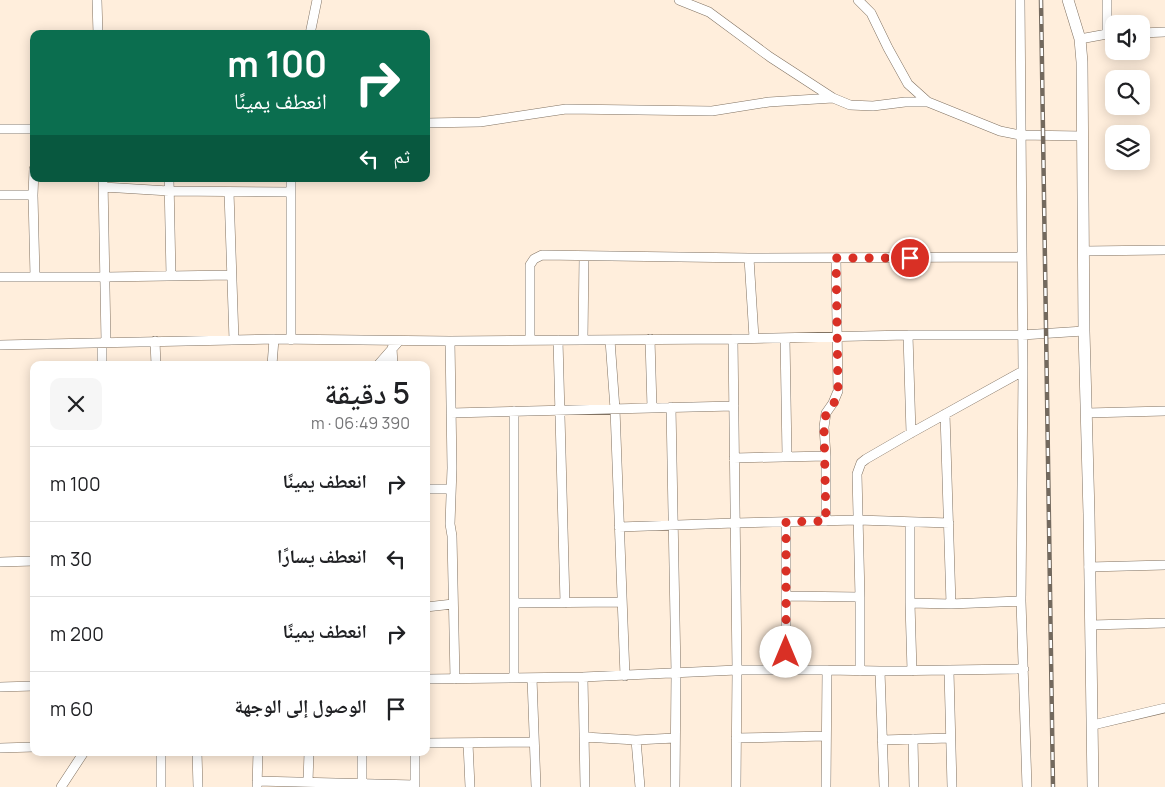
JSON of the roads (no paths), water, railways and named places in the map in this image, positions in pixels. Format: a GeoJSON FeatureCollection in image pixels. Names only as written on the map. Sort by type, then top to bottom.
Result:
{"type":"FeatureCollection","features":[{"type":"Feature","properties":{"kind":"street"},"geometry":{"type":"LineString","coordinates":[[97,0],[98,30]]}},
{"type":"Feature","properties":{"kind":"street"},"geometry":{"type":"LineString","coordinates":[[311,30],[317,0]]}},
{"type":"Feature","properties":{"kind":"street"},"geometry":{"type":"LineString","coordinates":[[679,0],[709,12],[770,57],[833,98],[850,105],[873,106],[905,102],[928,102]]}},
{"type":"Feature","properties":{"kind":"street"},"geometry":{"type":"LineString","coordinates":[[858,0],[871,13],[908,84],[928,102],[1000,131],[1020,135],[1082,136]]}},
{"type":"Feature","properties":{"kind":"street"},"geometry":{"type":"LineString","coordinates":[[1020,0],[1023,370],[1021,601],[1027,787]]}},
{"type":"Feature","properties":{"kind":"street"},"geometry":{"type":"LineString","coordinates":[[1068,0],[1080,39],[1082,62],[1084,331],[1093,787]]}},
{"type":"Feature","properties":{"kind":"street"},"geometry":{"type":"LineString","coordinates":[[1107,0],[1108,15]]}},
{"type":"Feature","properties":{"kind":"street"},"geometry":{"type":"LineString","coordinates":[[1150,33],[1165,32]]}},
{"type":"Feature","properties":{"kind":"street"},"geometry":{"type":"LineString","coordinates":[[1080,39],[1105,35]]}},
{"type":"Feature","properties":{"kind":"street"},"geometry":{"type":"LineString","coordinates":[[430,123],[480,122],[566,109],[712,111],[769,102],[833,98]]}},
{"type":"Feature","properties":{"kind":"street"},"geometry":{"type":"LineString","coordinates":[[0,129],[30,128]]}},
{"type":"Feature","properties":{"kind":"street"},"geometry":{"type":"LineString","coordinates":[[34,182],[35,277]]}},
{"type":"Feature","properties":{"kind":"street"},"geometry":{"type":"LineString","coordinates":[[169,182],[171,276]]}},
{"type":"Feature","properties":{"kind":"street"},"geometry":{"type":"LineString","coordinates":[[291,182],[291,340]]}},
{"type":"Feature","properties":{"kind":"street"},"geometry":{"type":"LineString","coordinates":[[102,361],[105,277],[103,183],[169,191],[291,192]]}},
{"type":"Feature","properties":{"kind":"street"},"geometry":{"type":"LineString","coordinates":[[228,192],[234,340]]}},
{"type":"Feature","properties":{"kind":"street"},"geometry":{"type":"LineString","coordinates":[[0,195],[33,195]]}},
{"type":"Feature","properties":{"kind":"street"},"geometry":{"type":"LineString","coordinates":[[1084,251],[1165,250]]}},
{"type":"Feature","properties":{"kind":"street"},"geometry":{"type":"LineString","coordinates":[[530,340],[530,265],[534,259],[542,255],[749,258],[1021,257]]}},
{"type":"Feature","properties":{"kind":"street"},"geometry":{"type":"LineString","coordinates":[[583,340],[584,256]]}},
{"type":"Feature","properties":{"kind":"street"},"geometry":{"type":"LineString","coordinates":[[749,258],[754,338]]}},
{"type":"Feature","properties":{"kind":"street"},"geometry":{"type":"LineString","coordinates":[[826,521],[824,428],[826,413],[834,403],[838,391],[836,258]]}},
{"type":"Feature","properties":{"kind":"street"},"geometry":{"type":"LineString","coordinates":[[0,277],[231,275]]}},
{"type":"Feature","properties":{"kind":"street"},"geometry":{"type":"LineString","coordinates":[[0,345],[274,339],[450,341],[733,339],[908,335],[1022,335],[1084,331]]}},
{"type":"Feature","properties":{"kind":"street"},"geometry":{"type":"LineString","coordinates":[[908,335],[911,433]]}},
{"type":"Feature","properties":{"kind":"street"},"geometry":{"type":"LineString","coordinates":[[785,338],[787,456]]}},
{"type":"Feature","properties":{"kind":"street"},"geometry":{"type":"LineString","coordinates":[[272,361],[274,339]]}},
{"type":"Feature","properties":{"kind":"street"},"geometry":{"type":"LineString","coordinates":[[650,339],[652,408]]}},
{"type":"Feature","properties":{"kind":"street"},"geometry":{"type":"LineString","coordinates":[[733,339],[737,670],[736,787]]}},
{"type":"Feature","properties":{"kind":"street"},"geometry":{"type":"LineString","coordinates":[[558,340],[565,603]]}},
{"type":"Feature","properties":{"kind":"street"},"geometry":{"type":"LineString","coordinates":[[610,340],[615,409],[625,676]]}},
{"type":"Feature","properties":{"kind":"street"},"geometry":{"type":"LineString","coordinates":[[381,361],[399,341]]}},
{"type":"Feature","properties":{"kind":"street"},"geometry":{"type":"LineString","coordinates":[[450,341],[452,468],[450,524],[452,536],[455,679]]}},
{"type":"Feature","properties":{"kind":"street"},"geometry":{"type":"LineString","coordinates":[[155,342],[156,361]]}},
{"type":"Feature","properties":{"kind":"street"},"geometry":{"type":"LineString","coordinates":[[392,348],[393,361]]}},
{"type":"Feature","properties":{"kind":"street"},"geometry":{"type":"LineString","coordinates":[[860,671],[857,474],[861,463],[1023,370]]}},
{"type":"Feature","properties":{"kind":"street"},"geometry":{"type":"LineString","coordinates":[[451,413],[734,406]]}},
{"type":"Feature","properties":{"kind":"street"},"geometry":{"type":"LineString","coordinates":[[671,407],[676,673],[675,787]]}},
{"type":"Feature","properties":{"kind":"street"},"geometry":{"type":"LineString","coordinates":[[1087,413],[1165,411]]}},
{"type":"Feature","properties":{"kind":"street"},"geometry":{"type":"LineString","coordinates":[[514,412],[514,678]]}},
{"type":"Feature","properties":{"kind":"street"},"geometry":{"type":"LineString","coordinates":[[945,414],[951,604]]}},
{"type":"Feature","properties":{"kind":"street"},"geometry":{"type":"LineString","coordinates":[[734,458],[826,456]]}},
{"type":"Feature","properties":{"kind":"street"},"geometry":{"type":"LineString","coordinates":[[430,489],[451,489]]}},
{"type":"Feature","properties":{"kind":"street"},"geometry":{"type":"LineString","coordinates":[[619,527],[858,520],[949,523]]}},
{"type":"Feature","properties":{"kind":"street"},"geometry":{"type":"LineString","coordinates":[[786,522],[786,670]]}},
{"type":"Feature","properties":{"kind":"street"},"geometry":{"type":"LineString","coordinates":[[910,522],[912,671]]}},
{"type":"Feature","properties":{"kind":"street"},"geometry":{"type":"LineString","coordinates":[[0,562],[30,562]]}},
{"type":"Feature","properties":{"kind":"street"},"geometry":{"type":"LineString","coordinates":[[1089,567],[1165,565]]}},
{"type":"Feature","properties":{"kind":"street"},"geometry":{"type":"LineString","coordinates":[[786,596],[860,597]]}},
{"type":"Feature","properties":{"kind":"street"},"geometry":{"type":"LineString","coordinates":[[910,603],[951,604],[1021,601]]}},
{"type":"Feature","properties":{"kind":"street"},"geometry":{"type":"LineString","coordinates":[[514,603],[622,602]]}},
{"type":"Feature","properties":{"kind":"street"},"geometry":{"type":"LineString","coordinates":[[430,607],[454,604]]}},
{"type":"Feature","properties":{"kind":"street"},"geometry":{"type":"LineString","coordinates":[[1091,625],[1165,623]]}},
{"type":"Feature","properties":{"kind":"street"},"geometry":{"type":"LineString","coordinates":[[430,679],[625,676],[737,670],[949,671],[1024,669]]}},
{"type":"Feature","properties":{"kind":"street"},"geometry":{"type":"LineString","coordinates":[[826,787],[827,670]]}},
{"type":"Feature","properties":{"kind":"street"},"geometry":{"type":"LineString","coordinates":[[880,671],[884,787]]}},
{"type":"Feature","properties":{"kind":"street"},"geometry":{"type":"LineString","coordinates":[[949,671],[952,787]]}},
{"type":"Feature","properties":{"kind":"street"},"geometry":{"type":"LineString","coordinates":[[583,677],[585,787]]}},
{"type":"Feature","properties":{"kind":"street"},"geometry":{"type":"LineString","coordinates":[[532,678],[536,787]]}},
{"type":"Feature","properties":{"kind":"street"},"geometry":{"type":"LineString","coordinates":[[0,687],[30,686]]}},
{"type":"Feature","properties":{"kind":"street"},"geometry":{"type":"LineString","coordinates":[[1093,725],[1165,708]]}},
{"type":"Feature","properties":{"kind":"street"},"geometry":{"type":"LineString","coordinates":[[736,738],[826,736]]}},
{"type":"Feature","properties":{"kind":"street"},"geometry":{"type":"LineString","coordinates":[[584,737],[636,740],[675,738]]}},
{"type":"Feature","properties":{"kind":"street"},"geometry":{"type":"LineString","coordinates":[[882,740],[950,738]]}},
{"type":"Feature","properties":{"kind":"street"},"geometry":{"type":"LineString","coordinates":[[913,739],[914,787]]}},
{"type":"Feature","properties":{"kind":"street"},"geometry":{"type":"LineString","coordinates":[[636,740],[640,787]]}},
{"type":"Feature","properties":{"kind":"street"},"geometry":{"type":"LineString","coordinates":[[430,743],[534,742]]}},
{"type":"Feature","properties":{"kind":"street"},"geometry":{"type":"LineString","coordinates":[[468,743],[470,787]]}},
{"type":"Feature","properties":{"kind":"street"},"geometry":{"type":"LineString","coordinates":[[0,748],[30,747]]}},
{"type":"Feature","properties":{"kind":"street"},"geometry":{"type":"LineString","coordinates":[[62,787],[81,756]]}},
{"type":"Feature","properties":{"kind":"street"},"geometry":{"type":"LineString","coordinates":[[161,756],[161,787]]}},
{"type":"Feature","properties":{"kind":"street"},"geometry":{"type":"LineString","coordinates":[[197,756],[198,787]]}},
{"type":"Feature","properties":{"kind":"street"},"geometry":{"type":"LineString","coordinates":[[258,756],[257,784],[308,782],[415,786],[415,756]]}},
{"type":"Feature","properties":{"kind":"street"},"geometry":{"type":"LineString","coordinates":[[308,782],[309,756]]}},
{"type":"Feature","properties":{"kind":"street"},"geometry":{"type":"LineString","coordinates":[[362,756],[362,783]]}},
{"type":"Feature","properties":{"kind":"railway"},"geometry":{"type":"LineString","coordinates":[[1041,0],[1053,787]]}}]}
